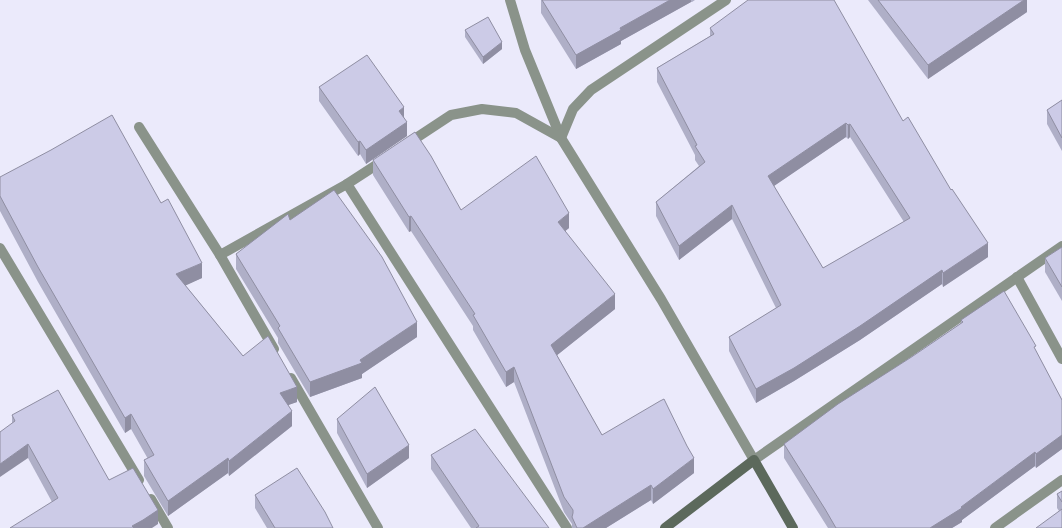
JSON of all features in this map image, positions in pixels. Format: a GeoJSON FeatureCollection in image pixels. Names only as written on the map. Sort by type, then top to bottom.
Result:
{"type":"FeatureCollection","features":[{"type":"Feature","properties":{"kind":"street"},"geometry":{"type":"LineString","coordinates":[[510,0],[525,50],[562,138],[661,299],[793,528]]}},
{"type":"Feature","properties":{"kind":"street"},"geometry":{"type":"LineString","coordinates":[[562,138],[573,109],[591,90],[726,0]]}},
{"type":"Feature","properties":{"kind":"street"},"geometry":{"type":"LineString","coordinates":[[220,255],[347,184],[451,115],[482,109],[516,113],[562,138]]}},
{"type":"Feature","properties":{"kind":"street"},"geometry":{"type":"LineString","coordinates":[[139,127],[220,255],[279,357]]}},
{"type":"Feature","properties":{"kind":"street"},"geometry":{"type":"LineString","coordinates":[[347,184],[567,528]]}},
{"type":"Feature","properties":{"kind":"street"},"geometry":{"type":"LineString","coordinates":[[665,528],[754,460],[1062,246]]}},
{"type":"Feature","properties":{"kind":"street"},"geometry":{"type":"LineString","coordinates":[[0,248],[168,528]]}},
{"type":"Feature","properties":{"kind":"street"},"geometry":{"type":"LineString","coordinates":[[1017,277],[1062,359]]}},
{"type":"Feature","properties":{"kind":"street"},"geometry":{"type":"LineString","coordinates":[[287,371],[378,528]]}},
{"type":"Feature","properties":{"kind":"street"},"geometry":{"type":"LineString","coordinates":[[995,528],[1062,480]]}},
{"type":"Feature","properties":{"kind":"building"},"geometry":{"type":"Polygon","coordinates":[[[542,0],[670,0],[576,55],[542,0]]]}},
{"type":"Feature","properties":{"kind":"building"},"geometry":{"type":"Polygon","coordinates":[[[748,0],[834,0],[903,121],[908,117],[951,190],[952,189],[988,243],[943,273],[942,270],[860,326],[794,368],[756,389],[729,337],[781,305],[732,205],[679,246],[656,202],[705,162],[695,146],[697,145],[657,68],[714,34],[710,28],[748,0]],[[846,123],[768,176],[823,268],[910,218],[850,124],[848,125],[846,123]]]}},
{"type":"Feature","properties":{"kind":"building"},"geometry":{"type":"Polygon","coordinates":[[[878,0],[1024,0],[928,65],[878,0]]]}},
{"type":"Feature","properties":{"kind":"building"},"geometry":{"type":"Polygon","coordinates":[[[488,17],[502,42],[483,57],[465,30],[488,17]]]}},
{"type":"Feature","properties":{"kind":"building"},"geometry":{"type":"Polygon","coordinates":[[[367,55],[404,107],[399,111],[407,122],[366,150],[360,141],[358,142],[319,87],[367,55]]]}},
{"type":"Feature","properties":{"kind":"building"},"geometry":{"type":"Polygon","coordinates":[[[1062,100],[1062,138],[1047,110],[1062,100]]]}},
{"type":"Feature","properties":{"kind":"building"},"geometry":{"type":"Polygon","coordinates":[[[112,115],[161,203],[168,199],[202,263],[176,274],[243,356],[268,336],[297,387],[280,393],[292,411],[229,461],[228,458],[168,501],[144,460],[154,455],[131,414],[125,418],[38,267],[0,196],[0,177],[112,115]]]}},
{"type":"Feature","properties":{"kind":"building"},"geometry":{"type":"Polygon","coordinates":[[[415,132],[431,156],[461,210],[536,156],[569,213],[558,222],[615,294],[551,345],[602,435],[664,399],[694,458],[653,489],[651,485],[583,528],[577,528],[572,517],[573,510],[564,497],[514,367],[506,372],[473,315],[475,314],[411,216],[409,217],[373,160],[415,132]]]}},
{"type":"Feature","properties":{"kind":"building"},"geometry":{"type":"Polygon","coordinates":[[[334,190],[382,257],[417,322],[360,360],[362,363],[310,382],[278,328],[280,326],[236,254],[288,214],[290,220],[334,190]]]}},
{"type":"Feature","properties":{"kind":"building"},"geometry":{"type":"Polygon","coordinates":[[[1062,247],[1062,287],[1045,258],[1062,247]]]}},
{"type":"Feature","properties":{"kind":"building"},"geometry":{"type":"Polygon","coordinates":[[[1004,291],[1036,346],[1034,347],[1062,400],[1062,435],[1036,454],[1035,452],[961,507],[962,508],[930,528],[836,528],[784,444],[838,404],[963,322],[961,320],[1004,291]]]}},
{"type":"Feature","properties":{"kind":"building"},"geometry":{"type":"Polygon","coordinates":[[[375,387],[409,445],[367,474],[337,419],[375,387]]]}},
{"type":"Feature","properties":{"kind":"building"},"geometry":{"type":"Polygon","coordinates":[[[58,390],[109,480],[133,468],[158,510],[132,526],[134,528],[10,528],[58,498],[28,444],[0,464],[0,432],[15,421],[12,415],[58,390]]]}},
{"type":"Feature","properties":{"kind":"building"},"geometry":{"type":"Polygon","coordinates":[[[475,429],[549,528],[476,528],[479,526],[431,455],[475,429]]]}},
{"type":"Feature","properties":{"kind":"building"},"geometry":{"type":"Polygon","coordinates":[[[297,468],[325,512],[333,528],[275,528],[255,495],[297,468]]]}},
{"type":"Feature","properties":{"kind":"building"},"geometry":{"type":"Polygon","coordinates":[[[1062,491],[1062,502],[1057,494],[1062,491]]]}},
{"type":"Feature","properties":{"kind":"building"},"geometry":{"type":"Polygon","coordinates":[[[1062,509],[1062,528],[1036,528],[1062,509]]]}}]}
